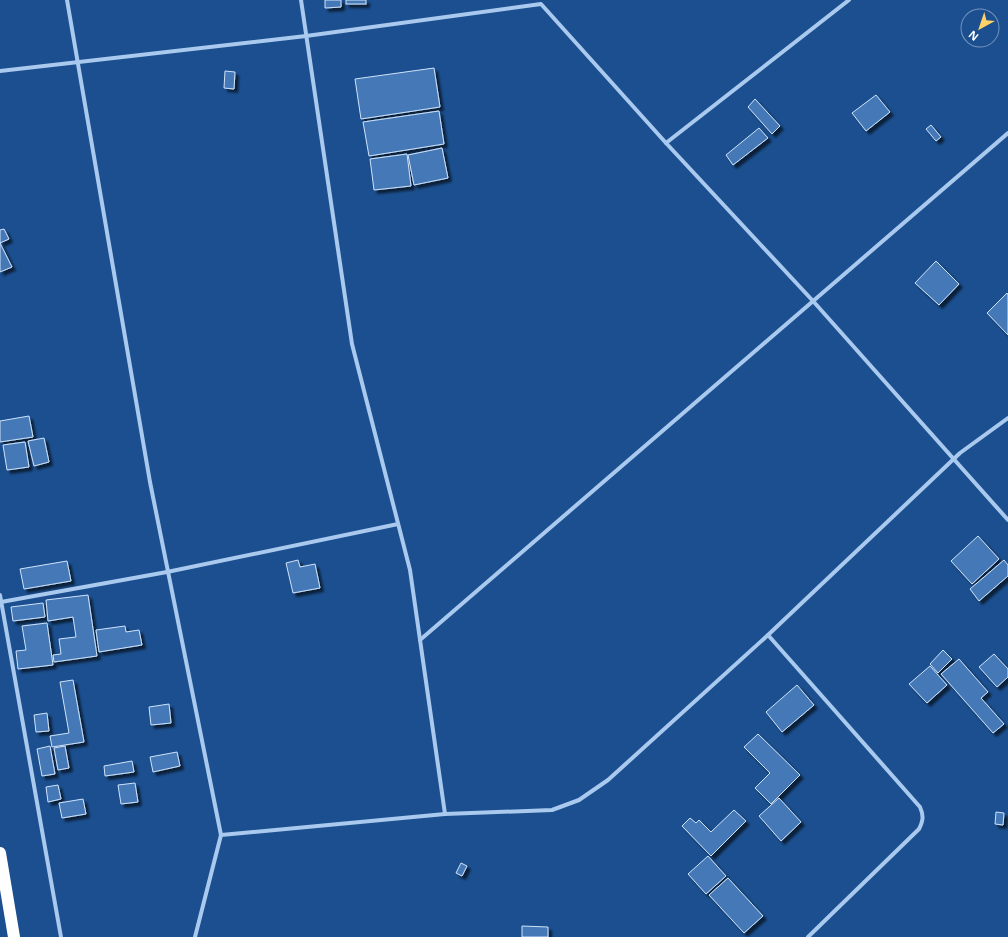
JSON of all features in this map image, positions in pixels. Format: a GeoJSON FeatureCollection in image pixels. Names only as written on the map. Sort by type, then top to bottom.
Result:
{"type":"FeatureCollection","features":[{"type":"Feature","properties":{"kind":"highway"},"geometry":{"type":"LineString","coordinates":[[0,853],[14,937]]}},
{"type":"Feature","properties":{"kind":"street"},"geometry":{"type":"LineString","coordinates":[[67,0],[167,572],[221,836],[195,937]]}},
{"type":"Feature","properties":{"kind":"street"},"geometry":{"type":"LineString","coordinates":[[301,0],[352,344],[410,570],[445,814]]}},
{"type":"Feature","properties":{"kind":"street"},"geometry":{"type":"LineString","coordinates":[[666,143],[849,0]]}},
{"type":"Feature","properties":{"kind":"street"},"geometry":{"type":"LineString","coordinates":[[0,72],[306,36],[541,2],[666,143],[813,301],[1008,520]]}},
{"type":"Feature","properties":{"kind":"street"},"geometry":{"type":"LineString","coordinates":[[420,640],[1008,133]]}},
{"type":"Feature","properties":{"kind":"street"},"geometry":{"type":"LineString","coordinates":[[221,836],[445,814],[552,810],[579,800],[608,780],[768,635],[953,460],[970,445],[1008,418]]}},
{"type":"Feature","properties":{"kind":"street"},"geometry":{"type":"LineString","coordinates":[[1,602],[167,572],[398,524]]}},
{"type":"Feature","properties":{"kind":"street"},"geometry":{"type":"LineString","coordinates":[[0,595],[61,937]]}},
{"type":"Feature","properties":{"kind":"street"},"geometry":{"type":"LineString","coordinates":[[768,635],[920,808],[923,814],[923,822],[919,829],[808,937]]}},
{"type":"Feature","properties":{"kind":"building"},"geometry":{"type":"Polygon","coordinates":[[[325,0],[341,0],[341,7],[325,8],[325,0]]]}},
{"type":"Feature","properties":{"kind":"building"},"geometry":{"type":"Polygon","coordinates":[[[346,0],[366,0],[366,4],[346,4],[346,0]]]}},
{"type":"Feature","properties":{"kind":"building"},"geometry":{"type":"Polygon","coordinates":[[[434,68],[440,107],[361,119],[355,79],[434,68]]]}},
{"type":"Feature","properties":{"kind":"building"},"geometry":{"type":"Polygon","coordinates":[[[225,71],[235,72],[234,89],[224,88],[225,71]]]}},
{"type":"Feature","properties":{"kind":"building"},"geometry":{"type":"Polygon","coordinates":[[[876,95],[890,112],[866,131],[852,113],[876,95]]]}},
{"type":"Feature","properties":{"kind":"building"},"geometry":{"type":"Polygon","coordinates":[[[755,99],[780,126],[772,134],[748,107],[755,99]]]}},
{"type":"Feature","properties":{"kind":"building"},"geometry":{"type":"Polygon","coordinates":[[[439,111],[444,144],[369,156],[363,122],[439,111]]]}},
{"type":"Feature","properties":{"kind":"building"},"geometry":{"type":"Polygon","coordinates":[[[931,125],[941,137],[936,141],[926,129],[931,125]]]}},
{"type":"Feature","properties":{"kind":"building"},"geometry":{"type":"Polygon","coordinates":[[[759,128],[768,138],[733,165],[726,155],[759,128]]]}},
{"type":"Feature","properties":{"kind":"building"},"geometry":{"type":"Polygon","coordinates":[[[442,148],[448,178],[414,185],[408,155],[442,148]]]}},
{"type":"Feature","properties":{"kind":"building"},"geometry":{"type":"Polygon","coordinates":[[[407,154],[411,186],[374,190],[370,159],[407,154]]]}},
{"type":"Feature","properties":{"kind":"building"},"geometry":{"type":"Polygon","coordinates":[[[4,229],[9,239],[0,243],[0,230],[4,229]]]}},
{"type":"Feature","properties":{"kind":"building"},"geometry":{"type":"Polygon","coordinates":[[[0,243],[12,267],[0,272],[0,243]]]}},
{"type":"Feature","properties":{"kind":"building"},"geometry":{"type":"Polygon","coordinates":[[[936,261],[959,284],[939,305],[915,283],[936,261]]]}},
{"type":"Feature","properties":{"kind":"building"},"geometry":{"type":"Polygon","coordinates":[[[1007,293],[1008,295],[1008,335],[987,313],[1007,293]]]}},
{"type":"Feature","properties":{"kind":"building"},"geometry":{"type":"Polygon","coordinates":[[[29,416],[33,437],[0,442],[0,421],[29,416]]]}},
{"type":"Feature","properties":{"kind":"building"},"geometry":{"type":"Polygon","coordinates":[[[44,438],[49,462],[34,466],[28,441],[44,438]]]}},
{"type":"Feature","properties":{"kind":"building"},"geometry":{"type":"Polygon","coordinates":[[[25,442],[29,467],[7,470],[3,445],[25,442]]]}},
{"type":"Feature","properties":{"kind":"building"},"geometry":{"type":"Polygon","coordinates":[[[978,536],[999,559],[972,584],[951,561],[978,536]]]}},
{"type":"Feature","properties":{"kind":"building"},"geometry":{"type":"Polygon","coordinates":[[[298,560],[300,567],[315,564],[320,588],[293,593],[286,563],[298,560]]]}},
{"type":"Feature","properties":{"kind":"building"},"geometry":{"type":"Polygon","coordinates":[[[1004,560],[1008,565],[1008,576],[979,601],[970,589],[1004,560]]]}},
{"type":"Feature","properties":{"kind":"building"},"geometry":{"type":"Polygon","coordinates":[[[67,561],[71,581],[24,589],[20,569],[67,561]]]}},
{"type":"Feature","properties":{"kind":"building"},"geometry":{"type":"Polygon","coordinates":[[[88,595],[97,656],[54,662],[53,655],[61,654],[59,639],[76,637],[73,617],[48,621],[46,600],[88,595]]]}},
{"type":"Feature","properties":{"kind":"building"},"geometry":{"type":"Polygon","coordinates":[[[43,603],[45,617],[13,621],[11,607],[43,603]]]}},
{"type":"Feature","properties":{"kind":"building"},"geometry":{"type":"Polygon","coordinates":[[[47,623],[53,665],[18,669],[16,651],[26,650],[22,626],[47,623]]]}},
{"type":"Feature","properties":{"kind":"building"},"geometry":{"type":"Polygon","coordinates":[[[125,626],[126,632],[139,630],[142,645],[99,652],[96,630],[125,626]]]}},
{"type":"Feature","properties":{"kind":"building"},"geometry":{"type":"Polygon","coordinates":[[[943,650],[952,659],[938,673],[930,664],[943,650]]]}},
{"type":"Feature","properties":{"kind":"building"},"geometry":{"type":"Polygon","coordinates":[[[994,654],[1008,669],[1008,677],[997,687],[979,667],[994,654]]]}},
{"type":"Feature","properties":{"kind":"building"},"geometry":{"type":"Polygon","coordinates":[[[959,659],[988,692],[981,698],[1004,724],[993,733],[941,674],[959,659]]]}},
{"type":"Feature","properties":{"kind":"building"},"geometry":{"type":"Polygon","coordinates":[[[930,666],[947,685],[927,703],[909,684],[930,666]]]}},
{"type":"Feature","properties":{"kind":"building"},"geometry":{"type":"Polygon","coordinates":[[[73,680],[84,742],[52,747],[50,736],[69,733],[60,682],[73,680]]]}},
{"type":"Feature","properties":{"kind":"building"},"geometry":{"type":"Polygon","coordinates":[[[797,685],[814,705],[782,732],[766,712],[797,685]]]}},
{"type":"Feature","properties":{"kind":"building"},"geometry":{"type":"Polygon","coordinates":[[[169,704],[171,723],[151,725],[149,707],[169,704]]]}},
{"type":"Feature","properties":{"kind":"building"},"geometry":{"type":"Polygon","coordinates":[[[47,713],[49,731],[36,732],[34,715],[47,713]]]}},
{"type":"Feature","properties":{"kind":"building"},"geometry":{"type":"Polygon","coordinates":[[[758,734],[800,775],[771,804],[755,788],[770,773],[744,747],[758,734]]]}},
{"type":"Feature","properties":{"kind":"building"},"geometry":{"type":"Polygon","coordinates":[[[50,746],[55,774],[42,776],[37,749],[50,746]]]}},
{"type":"Feature","properties":{"kind":"building"},"geometry":{"type":"Polygon","coordinates":[[[65,746],[69,768],[58,770],[54,748],[65,746]]]}},
{"type":"Feature","properties":{"kind":"building"},"geometry":{"type":"Polygon","coordinates":[[[177,752],[180,766],[153,772],[150,757],[177,752]]]}},
{"type":"Feature","properties":{"kind":"building"},"geometry":{"type":"Polygon","coordinates":[[[132,761],[134,772],[105,776],[104,766],[132,761]]]}},
{"type":"Feature","properties":{"kind":"building"},"geometry":{"type":"Polygon","coordinates":[[[135,783],[138,802],[121,804],[118,785],[135,783]]]}},
{"type":"Feature","properties":{"kind":"building"},"geometry":{"type":"Polygon","coordinates":[[[58,785],[61,799],[48,802],[46,787],[58,785]]]}},
{"type":"Feature","properties":{"kind":"building"},"geometry":{"type":"Polygon","coordinates":[[[779,798],[801,822],[781,841],[759,816],[779,798]]]}},
{"type":"Feature","properties":{"kind":"building"},"geometry":{"type":"Polygon","coordinates":[[[83,799],[86,814],[62,818],[59,803],[83,799]]]}},
{"type":"Feature","properties":{"kind":"building"},"geometry":{"type":"Polygon","coordinates":[[[734,810],[746,821],[711,856],[682,826],[690,818],[696,823],[699,820],[711,832],[734,810]]]}},
{"type":"Feature","properties":{"kind":"building"},"geometry":{"type":"Polygon","coordinates":[[[996,812],[1004,813],[1003,825],[995,824],[996,812]]]}},
{"type":"Feature","properties":{"kind":"building"},"geometry":{"type":"Polygon","coordinates":[[[708,856],[726,876],[706,894],[688,874],[708,856]]]}},
{"type":"Feature","properties":{"kind":"building"},"geometry":{"type":"Polygon","coordinates":[[[461,863],[467,866],[462,876],[456,873],[461,863]]]}},
{"type":"Feature","properties":{"kind":"building"},"geometry":{"type":"Polygon","coordinates":[[[728,878],[763,916],[744,933],[709,895],[728,878]]]}},
{"type":"Feature","properties":{"kind":"building"},"geometry":{"type":"Polygon","coordinates":[[[522,926],[548,927],[548,937],[522,937],[522,926]]]}}]}
